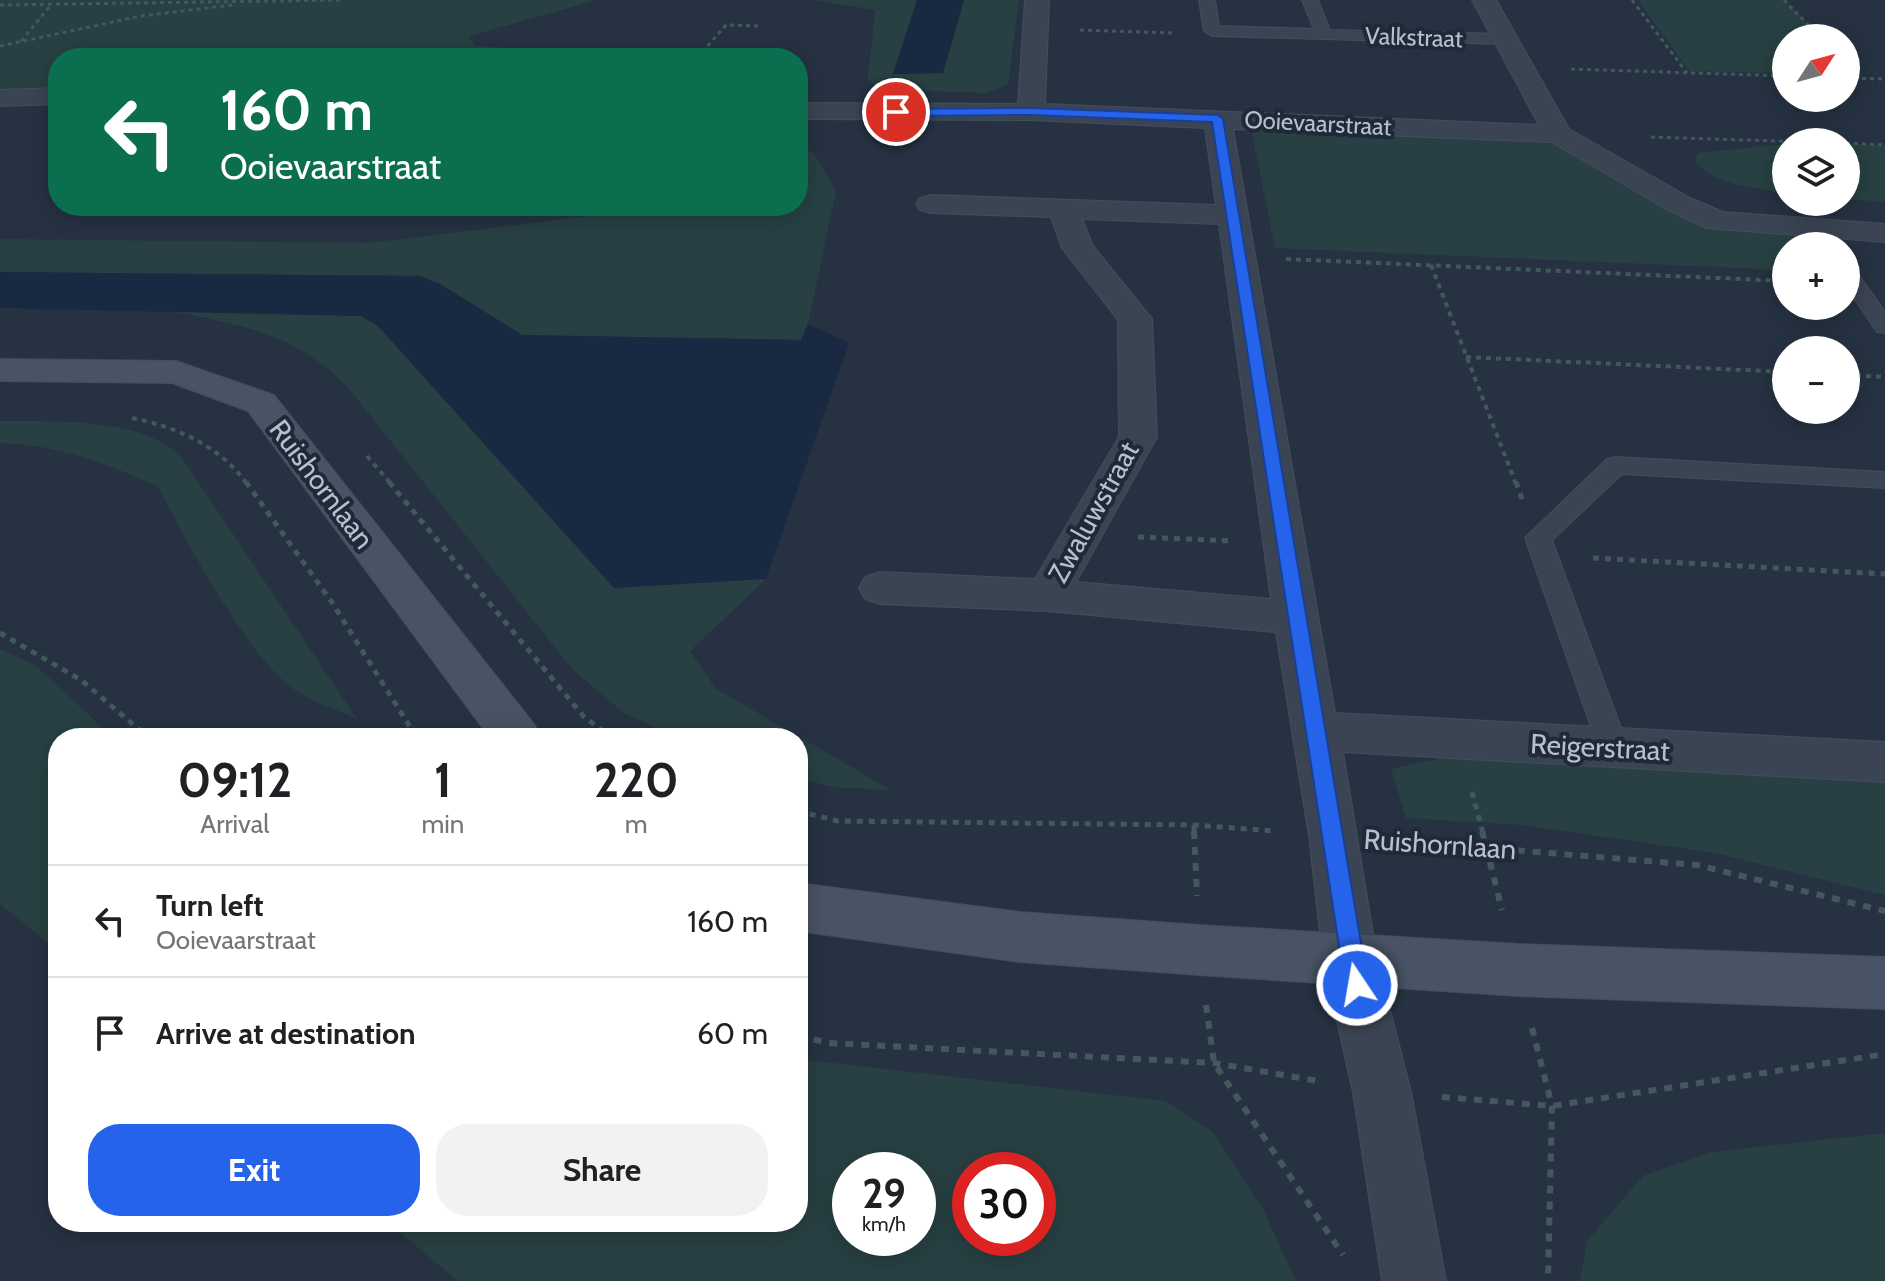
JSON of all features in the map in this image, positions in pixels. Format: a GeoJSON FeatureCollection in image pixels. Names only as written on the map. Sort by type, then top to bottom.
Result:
{"type":"FeatureCollection","features":[{"type":"Feature","properties":{"kind":"main road","name":"Ruishornlaan"},"geometry":{"type":"LineString","coordinates":[[0,370],[176,372],[261,403],[509,728]]}},
{"type":"Feature","properties":{"kind":"main road"},"geometry":{"type":"LineString","coordinates":[[808,908],[1020,937],[1199,950],[1518,970],[1885,983]]}},
{"type":"Feature","properties":{"kind":"street"},"geometry":{"type":"LineString","coordinates":[[1031,112],[1037,0]]}},
{"type":"Feature","properties":{"kind":"street","name":"Valkstraat"},"geometry":{"type":"LineString","coordinates":[[1484,0],[1558,134]]}},
{"type":"Feature","properties":{"kind":"street"},"geometry":{"type":"LineString","coordinates":[[0,98],[48,96]]}},
{"type":"Feature","properties":{"kind":"street","name":"Ooievaarstraat"},"geometry":{"type":"LineString","coordinates":[[808,111],[1031,112],[1558,134],[1679,204],[1718,221],[1785,232]]}},
{"type":"Feature","properties":{"kind":"street"},"geometry":{"type":"LineString","coordinates":[[1218,119],[1242,257],[1295,618],[1334,836],[1350,959],[1382,1092],[1414,1281]]}},
{"type":"Feature","properties":{"kind":"street"},"geometry":{"type":"LineString","coordinates":[[931,204],[1233,215]]}},
{"type":"Feature","properties":{"kind":"street","name":"Zwaluwstraat"},"geometry":{"type":"LineString","coordinates":[[1047,595],[1138,437],[1135,319],[1078,248],[1064,211]]}},
{"type":"Feature","properties":{"kind":"street","name":"Ooievaarstraat"},"geometry":{"type":"LineString","coordinates":[[1860,235],[1885,233]]}},
{"type":"Feature","properties":{"kind":"street","name":"Zwaluwstraat"},"geometry":{"type":"LineString","coordinates":[[880,588],[1047,595],[1295,618]]}},
{"type":"Feature","properties":{"kind":"street","name":"Reigerstraat"},"geometry":{"type":"LineString","coordinates":[[1314,731],[1885,762]]}},
{"type":"Feature","properties":{"kind":"lane"},"geometry":{"type":"LineString","coordinates":[[1207,0],[1212,31]]}},
{"type":"Feature","properties":{"kind":"lane","name":"Valkstraat"},"geometry":{"type":"LineString","coordinates":[[1310,0],[1324,34]]}},
{"type":"Feature","properties":{"kind":"lane","name":"Valkstraat"},"geometry":{"type":"LineString","coordinates":[[1212,31],[1504,39]]}},
{"type":"Feature","properties":{"kind":"lane"},"geometry":{"type":"LineString","coordinates":[[1860,291],[1885,327]]}},
{"type":"Feature","properties":{"kind":"lane"},"geometry":{"type":"LineString","coordinates":[[1613,747],[1541,547],[1616,465],[1885,480]]}},
{"type":"Feature","properties":{"kind":"path"},"geometry":{"type":"LineString","coordinates":[[0,5],[340,0]]}},
{"type":"Feature","properties":{"kind":"path"},"geometry":{"type":"LineString","coordinates":[[1632,0],[1688,73]]}},
{"type":"Feature","properties":{"kind":"path"},"geometry":{"type":"LineString","coordinates":[[1784,0],[1807,24]]}},
{"type":"Feature","properties":{"kind":"path"},"geometry":{"type":"LineString","coordinates":[[0,46],[141,16],[265,1]]}},
{"type":"Feature","properties":{"kind":"path"},"geometry":{"type":"LineString","coordinates":[[20,42],[52,4]]}},
{"type":"Feature","properties":{"kind":"path"},"geometry":{"type":"LineString","coordinates":[[706,48],[726,25],[762,26]]}},
{"type":"Feature","properties":{"kind":"path"},"geometry":{"type":"LineString","coordinates":[[1035,29],[1212,31]]}},
{"type":"Feature","properties":{"kind":"path"},"geometry":{"type":"LineString","coordinates":[[1520,68],[1772,76]]}},
{"type":"Feature","properties":{"kind":"path"},"geometry":{"type":"LineString","coordinates":[[1860,78],[1885,79]]}},
{"type":"Feature","properties":{"kind":"path"},"geometry":{"type":"LineString","coordinates":[[1651,137],[1772,141]]}},
{"type":"Feature","properties":{"kind":"path"},"geometry":{"type":"LineString","coordinates":[[1860,144],[1885,145]]}},
{"type":"Feature","properties":{"kind":"path"},"geometry":{"type":"LineString","coordinates":[[1242,257],[1772,280]]}},
{"type":"Feature","properties":{"kind":"path"},"geometry":{"type":"LineString","coordinates":[[1431,265],[1541,547],[1885,574]]}},
{"type":"Feature","properties":{"kind":"path"},"geometry":{"type":"LineString","coordinates":[[1466,357],[1772,371]]}},
{"type":"Feature","properties":{"kind":"path"},"geometry":{"type":"LineString","coordinates":[[1860,376],[1885,377]]}},
{"type":"Feature","properties":{"kind":"path"},"geometry":{"type":"LineString","coordinates":[[128,417],[158,423],[209,446],[240,474],[331,601],[411,728]]}},
{"type":"Feature","properties":{"kind":"path"},"geometry":{"type":"LineString","coordinates":[[1082,534],[1285,544]]}},
{"type":"Feature","properties":{"kind":"path"},"geometry":{"type":"LineString","coordinates":[[0,633],[81,680],[137,728]]}},
{"type":"Feature","properties":{"kind":"path","name":"Ruishornlaan"},"geometry":{"type":"LineString","coordinates":[[808,814],[838,821],[1194,825],[1697,865],[1885,911]]}},
{"type":"Feature","properties":{"kind":"path"},"geometry":{"type":"LineString","coordinates":[[1194,825],[1199,950],[1214,1063],[1346,1261]]}},
{"type":"Feature","properties":{"kind":"path"},"geometry":{"type":"LineString","coordinates":[[1484,847],[1552,1106],[1548,1281]]}},
{"type":"Feature","properties":{"kind":"path"},"geometry":{"type":"LineString","coordinates":[[808,1038],[829,1043],[1214,1063],[1382,1092],[1552,1106],[1885,1054]]}},
{"type":"Feature","properties":{"kind":"green space"},"geometry":{"type":"Polygon","coordinates":[[[0,0],[597,0],[469,36],[475,46],[507,48],[48,48],[48,93],[0,93],[0,0]]]}},
{"type":"Feature","properties":{"kind":"green space"},"geometry":{"type":"Polygon","coordinates":[[[815,0],[917,0],[893,74],[943,73],[964,0],[1019,0],[1008,84],[987,93],[880,89],[868,80],[875,10],[815,0]]]}},
{"type":"Feature","properties":{"kind":"green space"},"geometry":{"type":"Polygon","coordinates":[[[1638,0],[1785,0],[1808,24],[1772,24],[1772,73],[1689,71],[1638,0]]]}},
{"type":"Feature","properties":{"kind":"green space"},"geometry":{"type":"Polygon","coordinates":[[[1264,129],[1547,140],[1568,145],[1678,216],[1712,228],[1772,233],[1772,269],[1275,248],[1252,133],[1264,129]]]}},
{"type":"Feature","properties":{"kind":"green space"},"geometry":{"type":"Polygon","coordinates":[[[1860,144],[1885,145],[1885,202],[1860,200],[1860,144]]]}},
{"type":"Feature","properties":{"kind":"green space"},"geometry":{"type":"Polygon","coordinates":[[[1772,145],[1772,191],[1724,181],[1712,175],[1694,160],[1699,153],[1772,145]]]}},
{"type":"Feature","properties":{"kind":"green space"},"geometry":{"type":"Polygon","coordinates":[[[808,150],[814,153],[836,191],[808,324],[801,340],[522,335],[440,284],[420,276],[0,272],[0,239],[368,243],[589,216],[808,216],[808,150]]]}},
{"type":"Feature","properties":{"kind":"green space"},"geometry":{"type":"Polygon","coordinates":[[[167,310],[361,316],[378,326],[614,588],[766,579],[690,651],[715,688],[784,728],[656,728],[624,713],[573,670],[346,385],[305,352],[242,326],[167,310]]]}},
{"type":"Feature","properties":{"kind":"green space"},"geometry":{"type":"Polygon","coordinates":[[[0,421],[71,422],[122,428],[165,445],[182,458],[357,719],[295,690],[258,652],[219,596],[158,486],[62,451],[0,443],[0,421]]]}},
{"type":"Feature","properties":{"kind":"green space"},"geometry":{"type":"Polygon","coordinates":[[[0,649],[35,665],[103,728],[48,728],[48,943],[0,904],[0,649]]]}},
{"type":"Feature","properties":{"kind":"green space"},"geometry":{"type":"Polygon","coordinates":[[[808,742],[891,790],[834,787],[808,781],[808,742]]]}},
{"type":"Feature","properties":{"kind":"green space"},"geometry":{"type":"Polygon","coordinates":[[[1442,758],[1885,782],[1885,895],[1715,853],[1523,825],[1406,818],[1391,769],[1442,758]]]}},
{"type":"Feature","properties":{"kind":"green space"},"geometry":{"type":"Polygon","coordinates":[[[808,1060],[1165,1101],[1213,1132],[1264,1211],[1296,1281],[458,1281],[399,1232],[808,1232],[808,1060]]]}},
{"type":"Feature","properties":{"kind":"green space"},"geometry":{"type":"Polygon","coordinates":[[[1885,1133],[1885,1281],[1580,1281],[1587,1241],[1643,1176],[1712,1152],[1885,1133]]]}},
{"type":"Feature","properties":{"kind":"water"},"geometry":{"type":"Polygon","coordinates":[[[917,0],[964,0],[943,73],[893,74],[917,0]]]}},
{"type":"Feature","properties":{"kind":"water"},"geometry":{"type":"Polygon","coordinates":[[[0,272],[420,276],[440,284],[522,335],[801,340],[808,324],[849,343],[766,579],[614,588],[378,326],[361,316],[0,308],[0,272]]]}},
{"type":"Feature","properties":{"kind":"route"},"geometry":{"type":"LineString","coordinates":[[896,112],[1031,112],[1218,119],[1242,257],[1295,618],[1334,836],[1350,959],[1357,985]]}}]}
